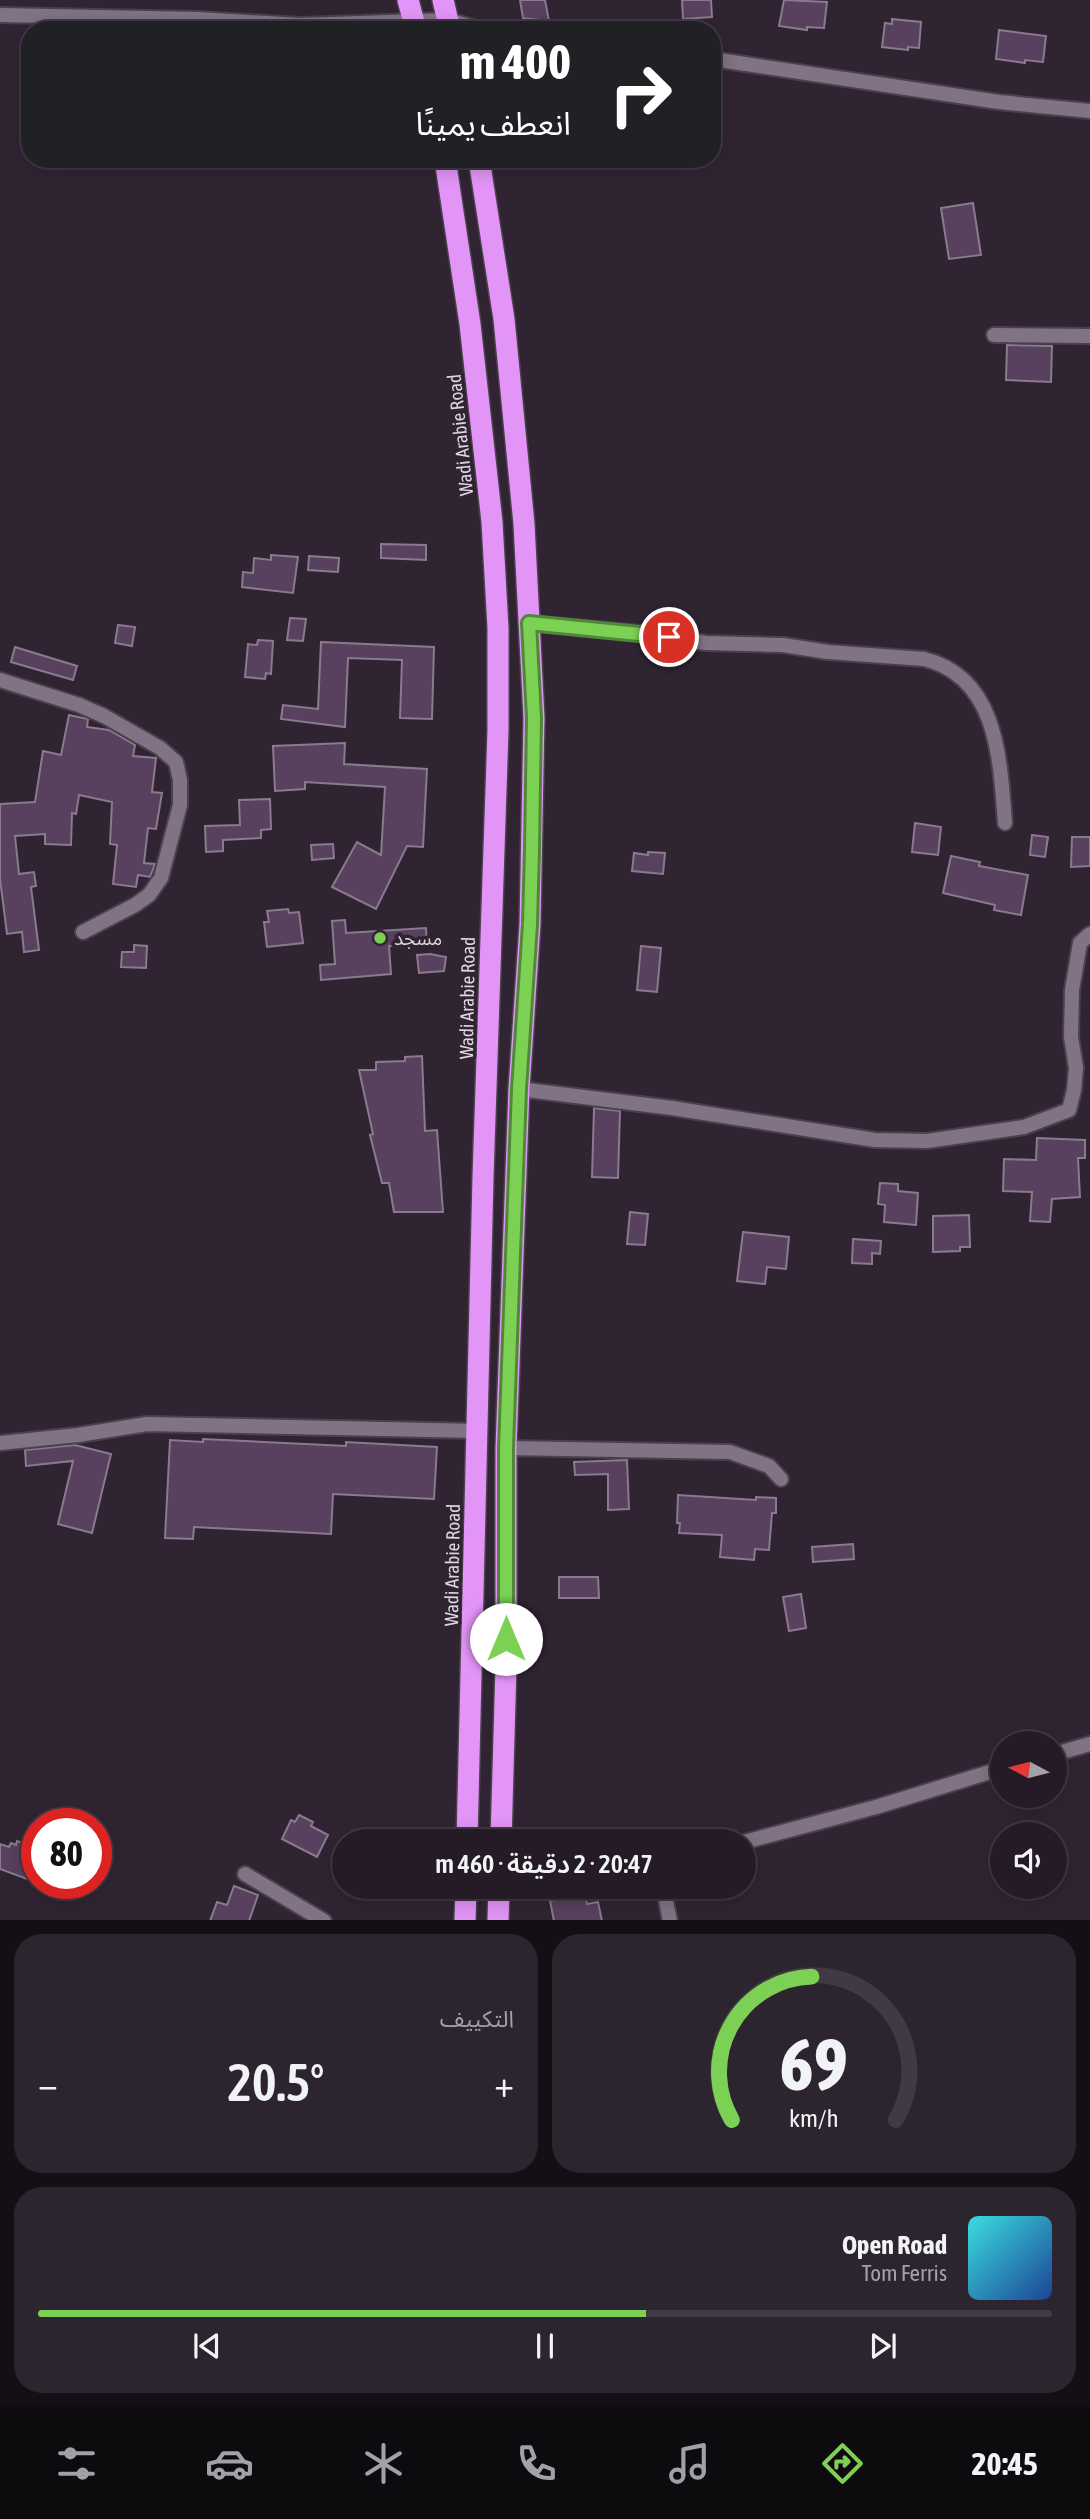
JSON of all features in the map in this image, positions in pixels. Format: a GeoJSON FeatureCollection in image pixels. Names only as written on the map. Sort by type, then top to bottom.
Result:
{"type":"FeatureCollection","features":[{"type":"Feature","properties":{"kind":"highway","name":"Wadi Arabie Road"},"geometry":{"type":"LineString","coordinates":[[446,168],[470,324],[492,522],[498,628],[498,730],[483,1177],[467,1829]]}},
{"type":"Feature","properties":{"kind":"highway"},"geometry":{"type":"LineString","coordinates":[[480,168],[504,318],[524,524],[534,718],[530,924],[519,1089],[506,1448],[506,1666],[500,1829]]}},
{"type":"Feature","properties":{"kind":"highway"},"geometry":{"type":"LineString","coordinates":[[465,1920],[466,1899]]}},
{"type":"Feature","properties":{"kind":"highway"},"geometry":{"type":"LineString","coordinates":[[498,1920],[499,1899]]}},
{"type":"Feature","properties":{"kind":"street"},"geometry":{"type":"LineString","coordinates":[[0,15],[232,21]]}},
{"type":"Feature","properties":{"kind":"street"},"geometry":{"type":"LineString","coordinates":[[357,21],[447,17]]}},
{"type":"Feature","properties":{"kind":"street"},"geometry":{"type":"LineString","coordinates":[[721,60],[999,102],[1090,111]]}},
{"type":"Feature","properties":{"kind":"street"},"geometry":{"type":"LineString","coordinates":[[994,335],[1090,336]]}},
{"type":"Feature","properties":{"kind":"street"},"geometry":{"type":"LineString","coordinates":[[529,623],[650,634],[706,643],[783,645],[937,662],[965,679],[980,698],[997,748],[1005,823]]}},
{"type":"Feature","properties":{"kind":"street"},"geometry":{"type":"LineString","coordinates":[[0,680],[79,705],[104,716],[160,748],[176,762],[180,780],[180,805],[161,878],[149,895],[135,905],[83,932]]}},
{"type":"Feature","properties":{"kind":"street"},"geometry":{"type":"LineString","coordinates":[[519,1089],[672,1108],[875,1140],[927,1141],[1024,1127],[1069,1110],[1076,1068],[1071,1037],[1072,990],[1080,943],[1090,934]]}},
{"type":"Feature","properties":{"kind":"street"},"geometry":{"type":"LineString","coordinates":[[0,1443],[147,1424],[478,1431]]}},
{"type":"Feature","properties":{"kind":"street"},"geometry":{"type":"LineString","coordinates":[[506,1448],[730,1452],[769,1466],[781,1479]]}},
{"type":"Feature","properties":{"kind":"street"},"geometry":{"type":"LineString","coordinates":[[1068,1750],[1090,1744]]}},
{"type":"Feature","properties":{"kind":"street"},"geometry":{"type":"LineString","coordinates":[[756,1839],[876,1807],[990,1772]]}},
{"type":"Feature","properties":{"kind":"street"},"geometry":{"type":"LineString","coordinates":[[246,1874],[324,1920]]}},
{"type":"Feature","properties":{"kind":"street"},"geometry":{"type":"LineString","coordinates":[[666,1899],[670,1920]]}},
{"type":"Feature","properties":{"kind":"building"},"geometry":{"type":"Polygon","coordinates":[[[520,0],[545,0],[549,21],[523,18],[520,0]]]}},
{"type":"Feature","properties":{"kind":"building"},"geometry":{"type":"Polygon","coordinates":[[[682,0],[711,0],[712,17],[683,19],[682,0]]]}},
{"type":"Feature","properties":{"kind":"building"},"geometry":{"type":"Polygon","coordinates":[[[784,0],[827,2],[824,28],[807,27],[807,30],[779,26],[784,0]]]}},
{"type":"Feature","properties":{"kind":"building"},"geometry":{"type":"Polygon","coordinates":[[[892,19],[921,22],[919,48],[908,47],[908,50],[882,47],[885,23],[892,24],[892,19]]]}},
{"type":"Feature","properties":{"kind":"building"},"geometry":{"type":"Polygon","coordinates":[[[999,30],[1046,36],[1043,62],[1025,60],[1025,63],[996,59],[999,30]]]}},
{"type":"Feature","properties":{"kind":"building"},"geometry":{"type":"Polygon","coordinates":[[[973,203],[981,255],[949,259],[941,208],[973,203]]]}},
{"type":"Feature","properties":{"kind":"building"},"geometry":{"type":"Polygon","coordinates":[[[1007,345],[1052,346],[1051,382],[1006,380],[1007,345]]]}},
{"type":"Feature","properties":{"kind":"building"},"geometry":{"type":"Polygon","coordinates":[[[381,544],[426,545],[426,560],[381,558],[381,544]]]}},
{"type":"Feature","properties":{"kind":"building"},"geometry":{"type":"Polygon","coordinates":[[[271,555],[298,557],[293,593],[242,587],[243,572],[253,573],[254,558],[271,560],[271,555]]]}},
{"type":"Feature","properties":{"kind":"building"},"geometry":{"type":"Polygon","coordinates":[[[309,556],[339,558],[338,572],[308,570],[309,556]]]}},
{"type":"Feature","properties":{"kind":"building"},"geometry":{"type":"Polygon","coordinates":[[[290,618],[306,619],[303,641],[287,640],[290,618]]]}},
{"type":"Feature","properties":{"kind":"building"},"geometry":{"type":"Polygon","coordinates":[[[118,625],[135,627],[132,646],[115,643],[118,625]]]}},
{"type":"Feature","properties":{"kind":"building"},"geometry":{"type":"Polygon","coordinates":[[[258,640],[273,641],[271,674],[266,673],[265,679],[245,677],[248,644],[257,645],[258,640]]]}},
{"type":"Feature","properties":{"kind":"building"},"geometry":{"type":"Polygon","coordinates":[[[321,642],[434,647],[432,719],[400,718],[402,660],[348,658],[345,727],[281,719],[283,705],[318,709],[321,642]]]}},
{"type":"Feature","properties":{"kind":"building"},"geometry":{"type":"Polygon","coordinates":[[[15,647],[77,666],[73,680],[11,662],[15,647]]]}},
{"type":"Feature","properties":{"kind":"building"},"geometry":{"type":"Polygon","coordinates":[[[69,715],[88,719],[87,727],[109,730],[135,745],[133,756],[156,758],[152,792],[162,793],[156,829],[148,828],[144,863],[155,864],[150,877],[138,875],[136,887],[113,884],[117,845],[110,844],[112,802],[79,795],[76,814],[72,813],[71,845],[45,844],[45,834],[15,836],[19,874],[34,872],[36,886],[31,887],[39,950],[24,952],[22,932],[7,934],[0,879],[0,804],[35,802],[43,751],[61,755],[69,715]]]}},
{"type":"Feature","properties":{"kind":"building"},"geometry":{"type":"Polygon","coordinates":[[[345,743],[344,764],[427,769],[423,847],[407,846],[376,909],[332,887],[357,842],[381,855],[385,787],[305,782],[305,789],[275,791],[273,746],[345,743]]]}},
{"type":"Feature","properties":{"kind":"building"},"geometry":{"type":"Polygon","coordinates":[[[270,799],[271,829],[261,830],[261,838],[223,840],[223,851],[206,852],[205,826],[240,825],[239,800],[270,799]]]}},
{"type":"Feature","properties":{"kind":"building"},"geometry":{"type":"Polygon","coordinates":[[[915,823],[941,827],[938,855],[912,852],[915,823]]]}},
{"type":"Feature","properties":{"kind":"building"},"geometry":{"type":"Polygon","coordinates":[[[1032,835],[1048,837],[1045,857],[1030,855],[1032,835]]]}},
{"type":"Feature","properties":{"kind":"building"},"geometry":{"type":"Polygon","coordinates":[[[1072,837],[1090,837],[1090,866],[1071,867],[1072,837]]]}},
{"type":"Feature","properties":{"kind":"building"},"geometry":{"type":"Polygon","coordinates":[[[333,844],[334,858],[312,860],[311,845],[333,844]]]}},
{"type":"Feature","properties":{"kind":"building"},"geometry":{"type":"Polygon","coordinates":[[[648,852],[665,853],[663,874],[632,871],[634,853],[648,855],[648,852]]]}},
{"type":"Feature","properties":{"kind":"building"},"geometry":{"type":"Polygon","coordinates":[[[951,856],[980,862],[979,866],[1028,875],[1021,915],[994,910],[995,905],[943,893],[951,856]]]}},
{"type":"Feature","properties":{"kind":"building"},"geometry":{"type":"Polygon","coordinates":[[[288,909],[289,913],[299,912],[303,943],[267,947],[264,922],[269,922],[267,911],[288,909]]]}},
{"type":"Feature","properties":{"kind":"building"},"geometry":{"type":"Polygon","coordinates":[[[345,920],[346,933],[426,928],[427,943],[389,946],[391,974],[321,980],[320,965],[335,964],[332,921],[345,920]]]}},
{"type":"Feature","properties":{"kind":"building"},"geometry":{"type":"Polygon","coordinates":[[[134,945],[147,946],[146,968],[121,967],[122,952],[134,952],[134,945]]]}},
{"type":"Feature","properties":{"kind":"building"},"geometry":{"type":"Polygon","coordinates":[[[641,946],[661,948],[657,992],[637,990],[641,946]]]}},
{"type":"Feature","properties":{"kind":"building"},"geometry":{"type":"Polygon","coordinates":[[[417,955],[446,957],[444,971],[419,973],[417,955]]]}},
{"type":"Feature","properties":{"kind":"building"},"geometry":{"type":"Polygon","coordinates":[[[422,1056],[425,1131],[437,1130],[443,1212],[394,1212],[389,1183],[382,1183],[370,1135],[373,1134],[359,1070],[376,1070],[376,1062],[405,1061],[405,1057],[422,1056]]]}},
{"type":"Feature","properties":{"kind":"building"},"geometry":{"type":"Polygon","coordinates":[[[594,1108],[620,1111],[618,1178],[592,1177],[594,1108]]]}},
{"type":"Feature","properties":{"kind":"building"},"geometry":{"type":"Polygon","coordinates":[[[1037,1138],[1085,1140],[1085,1158],[1078,1158],[1080,1197],[1052,1199],[1050,1222],[1030,1221],[1032,1192],[1003,1191],[1004,1159],[1036,1160],[1037,1138]]]}},
{"type":"Feature","properties":{"kind":"building"},"geometry":{"type":"Polygon","coordinates":[[[880,1183],[898,1184],[898,1191],[918,1193],[916,1225],[884,1222],[885,1205],[878,1204],[880,1183]]]}},
{"type":"Feature","properties":{"kind":"building"},"geometry":{"type":"Polygon","coordinates":[[[630,1212],[648,1214],[645,1245],[627,1244],[630,1212]]]}},
{"type":"Feature","properties":{"kind":"building"},"geometry":{"type":"Polygon","coordinates":[[[969,1215],[970,1247],[960,1247],[960,1251],[933,1252],[933,1216],[969,1215]]]}},
{"type":"Feature","properties":{"kind":"building"},"geometry":{"type":"Polygon","coordinates":[[[743,1232],[789,1237],[786,1269],[767,1267],[765,1284],[737,1281],[743,1232]]]}},
{"type":"Feature","properties":{"kind":"building"},"geometry":{"type":"Polygon","coordinates":[[[853,1239],[881,1241],[880,1254],[872,1253],[872,1264],[852,1263],[853,1239]]]}},
{"type":"Feature","properties":{"kind":"building"},"geometry":{"type":"Polygon","coordinates":[[[203,1439],[346,1446],[346,1442],[437,1447],[434,1499],[333,1494],[331,1534],[194,1527],[193,1539],[165,1538],[170,1440],[203,1442],[203,1439]]]}},
{"type":"Feature","properties":{"kind":"building"},"geometry":{"type":"Polygon","coordinates":[[[75,1445],[111,1454],[92,1533],[58,1524],[73,1461],[26,1466],[25,1450],[75,1445]]]}},
{"type":"Feature","properties":{"kind":"building"},"geometry":{"type":"Polygon","coordinates":[[[627,1460],[629,1509],[608,1510],[608,1474],[575,1475],[574,1462],[627,1460]]]}},
{"type":"Feature","properties":{"kind":"building"},"geometry":{"type":"Polygon","coordinates":[[[678,1495],[756,1500],[756,1497],[776,1498],[769,1550],[755,1549],[754,1560],[720,1557],[722,1535],[679,1533],[678,1495]]]}},
{"type":"Feature","properties":{"kind":"building"},"geometry":{"type":"Polygon","coordinates":[[[853,1544],[854,1559],[813,1562],[812,1547],[853,1544]]]}},
{"type":"Feature","properties":{"kind":"building"},"geometry":{"type":"Polygon","coordinates":[[[559,1577],[598,1577],[599,1598],[559,1598],[559,1577]]]}},
{"type":"Feature","properties":{"kind":"building"},"geometry":{"type":"Polygon","coordinates":[[[801,1594],[806,1628],[789,1631],[783,1597],[801,1594]]]}},
{"type":"Feature","properties":{"kind":"building"},"geometry":{"type":"Polygon","coordinates":[[[299,1815],[313,1822],[311,1826],[328,1835],[317,1857],[282,1839],[291,1820],[295,1822],[299,1815]]]}},
{"type":"Feature","properties":{"kind":"building"},"geometry":{"type":"Polygon","coordinates":[[[17,1841],[21,1842],[21,1877],[0,1869],[0,1844],[9,1847],[11,1843],[16,1845],[17,1841]]]}},
{"type":"Feature","properties":{"kind":"building"},"geometry":{"type":"Polygon","coordinates":[[[234,1886],[258,1895],[249,1920],[210,1920],[217,1902],[227,1905],[234,1886]]]}},
{"type":"Feature","properties":{"kind":"building"},"geometry":{"type":"Polygon","coordinates":[[[586,1899],[587,1904],[598,1902],[602,1920],[554,1920],[550,1901],[586,1899]]]}},
{"type":"Feature","properties":{"kind":"place","name":"مسجد"},"geometry":{"type":"Point","coordinates":[380,938]}},
{"type":"Feature","properties":{"kind":"route"},"geometry":{"type":"LineString","coordinates":[[506,1639],[506,1448],[519,1089],[532,849],[534,718],[529,623],[669,637]]}}]}
